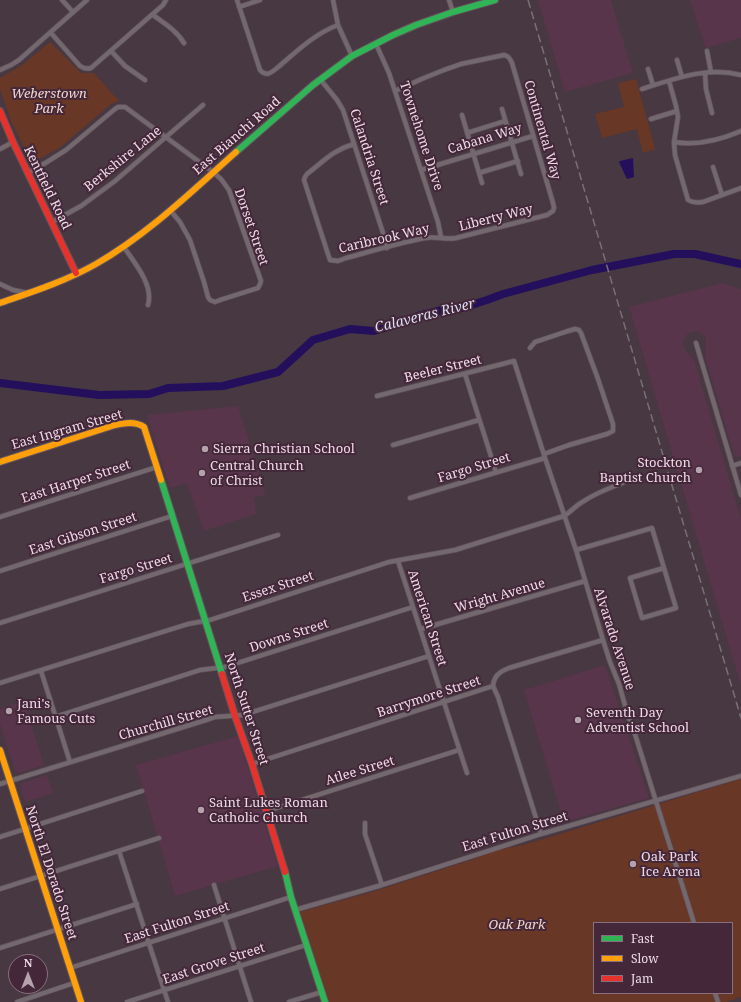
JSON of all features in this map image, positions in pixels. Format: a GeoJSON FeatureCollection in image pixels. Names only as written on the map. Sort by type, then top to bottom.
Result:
{"type":"FeatureCollection","features":[{"type":"Feature","properties":{"kind":"street"},"geometry":{"type":"LineString","coordinates":[[62,0],[73,12]]}},
{"type":"Feature","properties":{"kind":"street"},"geometry":{"type":"LineString","coordinates":[[0,70],[11,66],[19,60],[87,0]]}},
{"type":"Feature","properties":{"kind":"street"},"geometry":{"type":"LineString","coordinates":[[51,32],[80,66],[87,69],[91,68],[153,15],[166,0]]}},
{"type":"Feature","properties":{"kind":"street"},"geometry":{"type":"LineString","coordinates":[[237,0],[260,70],[264,74],[270,73],[277,68],[319,34],[338,25]]}},
{"type":"Feature","properties":{"kind":"street"},"geometry":{"type":"LineString","coordinates":[[239,7],[260,0]]}},
{"type":"Feature","properties":{"kind":"street"},"geometry":{"type":"LineString","coordinates":[[333,0],[338,25],[352,56]]}},
{"type":"Feature","properties":{"kind":"street"},"geometry":{"type":"LineString","coordinates":[[449,0],[453,12]]}},
{"type":"Feature","properties":{"kind":"street","name":"East Bianchi Road"},"geometry":{"type":"LineString","coordinates":[[0,302],[28,293],[76,273],[123,246],[154,224],[301,95],[352,56],[416,25],[453,12],[495,0]]}},
{"type":"Feature","properties":{"kind":"street"},"geometry":{"type":"LineString","coordinates":[[153,15],[176,32],[184,43]]}},
{"type":"Feature","properties":{"kind":"street","name":"Townehome Drive"},"geometry":{"type":"LineString","coordinates":[[376,44],[386,65],[395,91],[438,222],[441,237]]}},
{"type":"Feature","properties":{"kind":"street"},"geometry":{"type":"LineString","coordinates":[[111,51],[125,66],[145,80]]}},
{"type":"Feature","properties":{"kind":"street"},"geometry":{"type":"LineString","coordinates":[[707,51],[711,72]]}},
{"type":"Feature","properties":{"kind":"street","name":"Continental Way"},"geometry":{"type":"LineString","coordinates":[[395,91],[460,64],[504,55],[508,56],[512,63],[553,203],[553,211]]}},
{"type":"Feature","properties":{"kind":"street"},"geometry":{"type":"LineString","coordinates":[[677,60],[682,77]]}},
{"type":"Feature","properties":{"kind":"street"},"geometry":{"type":"LineString","coordinates":[[648,69],[653,86]]}},
{"type":"Feature","properties":{"kind":"street"},"geometry":{"type":"LineString","coordinates":[[642,89],[682,77],[711,72],[741,75]]}},
{"type":"Feature","properties":{"kind":"street"},"geometry":{"type":"LineString","coordinates":[[705,73],[706,89],[712,113]]}},
{"type":"Feature","properties":{"kind":"street","name":"Calandria Street"},"geometry":{"type":"LineString","coordinates":[[320,79],[326,85],[343,110],[384,236],[386,248]]}},
{"type":"Feature","properties":{"kind":"street"},"geometry":{"type":"LineString","coordinates":[[669,81],[678,118],[674,142],[676,162],[688,200],[697,203],[703,202],[741,188]]}},
{"type":"Feature","properties":{"kind":"street","name":"Berkshire Lane"},"geometry":{"type":"LineString","coordinates":[[52,222],[100,193],[138,162],[203,104]]}},
{"type":"Feature","properties":{"kind":"street","name":"Dorset Street"},"geometry":{"type":"LineString","coordinates":[[28,173],[66,150],[115,109],[122,106],[221,179],[231,193],[257,273],[261,281],[260,286],[256,289],[216,302],[210,300],[190,240],[180,222],[170,210]]}},
{"type":"Feature","properties":{"kind":"street"},"geometry":{"type":"LineString","coordinates":[[502,109],[522,174]]}},
{"type":"Feature","properties":{"kind":"street","name":"Kentfield Road"},"geometry":{"type":"LineString","coordinates":[[0,111],[13,142],[76,273]]}},
{"type":"Feature","properties":{"kind":"street"},"geometry":{"type":"LineString","coordinates":[[651,119],[677,111]]}},
{"type":"Feature","properties":{"kind":"street"},"geometry":{"type":"LineString","coordinates":[[462,116],[482,183]]}},
{"type":"Feature","properties":{"kind":"street"},"geometry":{"type":"LineString","coordinates":[[467,133],[506,121]]}},
{"type":"Feature","properties":{"kind":"street"},"geometry":{"type":"LineString","coordinates":[[674,142],[696,144],[707,142],[741,130]]}},
{"type":"Feature","properties":{"kind":"street","name":"Cabana Way"},"geometry":{"type":"LineString","coordinates":[[421,170],[533,136]]}},
{"type":"Feature","properties":{"kind":"street"},"geometry":{"type":"LineString","coordinates":[[0,149],[13,142]]}},
{"type":"Feature","properties":{"kind":"street","name":"Caribrook Way"},"geometry":{"type":"LineString","coordinates":[[354,144],[346,146],[334,153],[307,174],[304,180],[330,260],[338,261],[425,238],[441,237]]}},
{"type":"Feature","properties":{"kind":"street"},"geometry":{"type":"LineString","coordinates":[[479,173],[518,161]]}},
{"type":"Feature","properties":{"kind":"street"},"geometry":{"type":"LineString","coordinates":[[714,168],[722,194]]}},
{"type":"Feature","properties":{"kind":"street","name":"Liberty Way"},"geometry":{"type":"LineString","coordinates":[[441,237],[448,239],[456,238],[547,215],[553,211]]}},
{"type":"Feature","properties":{"kind":"street"},"geometry":{"type":"LineString","coordinates":[[123,246],[143,277],[148,290],[148,306]]}},
{"type":"Feature","properties":{"kind":"street"},"geometry":{"type":"LineString","coordinates":[[0,284],[13,290],[28,293]]}},
{"type":"Feature","properties":{"kind":"street","name":"Fargo Street"},"geometry":{"type":"LineString","coordinates":[[410,498],[496,472],[544,456],[569,445],[613,431],[613,424],[598,379],[579,330],[575,329],[535,342],[530,348]]}},
{"type":"Feature","properties":{"kind":"street"},"geometry":{"type":"LineString","coordinates":[[696,343],[741,496]]}},
{"type":"Feature","properties":{"kind":"street","name":"Alvarado Avenue"},"geometry":{"type":"LineString","coordinates":[[514,361],[576,550],[610,662],[619,684],[694,922]]}},
{"type":"Feature","properties":{"kind":"street","name":"Beeler Street"},"geometry":{"type":"LineString","coordinates":[[377,396],[514,361]]}},
{"type":"Feature","properties":{"kind":"street"},"geometry":{"type":"LineString","coordinates":[[465,374],[496,472]]}},
{"type":"Feature","properties":{"kind":"street"},"geometry":{"type":"LineString","coordinates":[[393,446],[479,420]]}},
{"type":"Feature","properties":{"kind":"street","name":"East Ingram Street"},"geometry":{"type":"LineString","coordinates":[[0,462],[115,425],[134,422],[141,424]]}},
{"type":"Feature","properties":{"kind":"street","name":"North Sutter Street"},"geometry":{"type":"LineString","coordinates":[[141,424],[145,430],[233,705],[235,716],[267,811],[284,867],[291,897],[325,1002]]}},
{"type":"Feature","properties":{"kind":"street"},"geometry":{"type":"LineString","coordinates":[[732,466],[741,463]]}},
{"type":"Feature","properties":{"kind":"street","name":"East Harper Street"},"geometry":{"type":"LineString","coordinates":[[0,517],[157,467]]}},
{"type":"Feature","properties":{"kind":"street","name":"Essex Street"},"geometry":{"type":"LineString","coordinates":[[0,684],[188,624],[205,621],[376,566],[398,560],[456,550],[564,516],[583,501],[604,490],[627,481]]}},
{"type":"Feature","properties":{"kind":"street","name":"East Gibson Street"},"geometry":{"type":"LineString","coordinates":[[0,571],[172,516]]}},
{"type":"Feature","properties":{"kind":"street"},"geometry":{"type":"LineString","coordinates":[[576,550],[652,528],[664,568],[676,608],[642,618],[630,578],[664,568]]}},
{"type":"Feature","properties":{"kind":"street","name":"Fargo Street"},"geometry":{"type":"LineString","coordinates":[[0,623],[278,535]]}},
{"type":"Feature","properties":{"kind":"street","name":"American Street"},"geometry":{"type":"LineString","coordinates":[[398,560],[467,773]]}},
{"type":"Feature","properties":{"kind":"street","name":"Wright Avenue"},"geometry":{"type":"LineString","coordinates":[[421,629],[585,581]]}},
{"type":"Feature","properties":{"kind":"street","name":"Downs Street"},"geometry":{"type":"LineString","coordinates":[[55,717],[200,670],[225,667],[413,607]]}},
{"type":"Feature","properties":{"kind":"street","name":"Barrymore Street"},"geometry":{"type":"LineString","coordinates":[[252,764],[493,686],[495,678],[498,674],[509,668],[603,640]]}},
{"type":"Feature","properties":{"kind":"street","name":"Churchill Street"},"geometry":{"type":"LineString","coordinates":[[0,784],[215,717],[243,715],[429,656]]}},
{"type":"Feature","properties":{"kind":"street"},"geometry":{"type":"LineString","coordinates":[[41,670],[70,762]]}},
{"type":"Feature","properties":{"kind":"street"},"geometry":{"type":"LineString","coordinates":[[493,686],[498,697],[541,834]]}},
{"type":"Feature","properties":{"kind":"street","name":"North El Dorado Street"},"geometry":{"type":"LineString","coordinates":[[0,750],[81,1002]]}},
{"type":"Feature","properties":{"kind":"street","name":"Atlee Street"},"geometry":{"type":"LineString","coordinates":[[267,811],[459,750]]}},
{"type":"Feature","properties":{"kind":"street","name":"East Fulton Street"},"geometry":{"type":"LineString","coordinates":[[296,910],[382,885],[541,834],[741,776]]}},
{"type":"Feature","properties":{"kind":"street"},"geometry":{"type":"LineString","coordinates":[[0,837],[142,791]]}},
{"type":"Feature","properties":{"kind":"street"},"geometry":{"type":"LineString","coordinates":[[365,823],[365,834],[382,885]]}},
{"type":"Feature","properties":{"kind":"street"},"geometry":{"type":"LineString","coordinates":[[0,889],[159,838]]}},
{"type":"Feature","properties":{"kind":"street"},"geometry":{"type":"LineString","coordinates":[[120,851],[168,1002]]}},
{"type":"Feature","properties":{"kind":"street"},"geometry":{"type":"LineString","coordinates":[[214,885],[251,1002]]}},
{"type":"Feature","properties":{"kind":"street","name":"East Fulton Street"},"geometry":{"type":"LineString","coordinates":[[70,968],[291,897]]}},
{"type":"Feature","properties":{"kind":"street"},"geometry":{"type":"LineString","coordinates":[[0,948],[137,904]]}},
{"type":"Feature","properties":{"kind":"street","name":"East Grove Street"},"geometry":{"type":"LineString","coordinates":[[127,1002],[306,944]]}},
{"type":"Feature","properties":{"kind":"street"},"geometry":{"type":"LineString","coordinates":[[17,1002],[74,983]]}},
{"type":"Feature","properties":{"kind":"street"},"geometry":{"type":"LineString","coordinates":[[289,1002],[322,992]]}},
{"type":"Feature","properties":{"kind":"shaded area"},"geometry":{"type":"Polygon","coordinates":[[[538,0],[611,0],[633,73],[565,92],[538,0]]]}},
{"type":"Feature","properties":{"kind":"shaded area"},"geometry":{"type":"Polygon","coordinates":[[[690,0],[741,0],[741,38],[706,48],[690,0]]]}},
{"type":"Feature","properties":{"kind":"shaded area"},"geometry":{"type":"Polygon","coordinates":[[[633,158],[634,177],[627,179],[619,162],[633,158]]]}},
{"type":"Feature","properties":{"kind":"shaded area"},"geometry":{"type":"Polygon","coordinates":[[[722,283],[741,289],[741,456],[738,457],[734,455],[705,356],[706,338],[700,332],[694,331],[687,334],[683,342],[685,350],[694,360],[741,519],[741,686],[629,307],[722,283]]]}},
{"type":"Feature","properties":{"kind":"shaded area","name":"Sierra Christian School"},"geometry":{"type":"Polygon","coordinates":[[[238,406],[266,494],[254,498],[256,514],[204,531],[187,483],[170,488],[147,415],[238,406]]]}},
{"type":"Feature","properties":{"kind":"shaded area","name":"Seventh Day Adventist School"},"geometry":{"type":"Polygon","coordinates":[[[605,665],[649,798],[564,822],[524,690],[605,665]]]}},
{"type":"Feature","properties":{"kind":"shaded area"},"geometry":{"type":"Polygon","coordinates":[[[24,701],[44,765],[19,773],[15,771],[0,724],[0,709],[24,701]]]}},
{"type":"Feature","properties":{"kind":"shaded area"},"geometry":{"type":"Polygon","coordinates":[[[238,736],[278,866],[175,896],[136,765],[238,736]]]}},
{"type":"Feature","properties":{"kind":"shaded area"},"geometry":{"type":"Polygon","coordinates":[[[47,775],[53,793],[25,802],[20,786],[22,783],[47,775]]]}},
{"type":"Feature","properties":{"kind":"green space","name":"Weberstown Park"},"geometry":{"type":"Polygon","coordinates":[[[50,42],[81,73],[94,73],[119,101],[111,104],[62,146],[32,163],[11,121],[0,89],[0,78],[21,66],[50,42]]]}},
{"type":"Feature","properties":{"kind":"green space"},"geometry":{"type":"Polygon","coordinates":[[[636,79],[655,149],[643,153],[637,129],[602,138],[595,114],[624,107],[618,83],[636,79]]]}},
{"type":"Feature","properties":{"kind":"green space","name":"Oak Park"},"geometry":{"type":"Polygon","coordinates":[[[741,779],[741,997],[726,1002],[329,1002],[300,912],[372,892],[474,859],[493,851],[527,844],[741,779]]]}},
{"type":"Feature","properties":{"kind":"waterway","name":"Calaveras River"},"geometry":{"type":"LineString","coordinates":[[0,383],[99,395],[149,394],[168,388],[223,386],[278,372],[313,340],[350,329],[374,331],[418,316],[442,310],[462,308],[503,294],[592,270],[674,254],[695,254],[741,264]]}},
{"type":"Feature","properties":{"kind":"railway"},"geometry":{"type":"LineString","coordinates":[[528,0],[741,718]]}},
{"type":"Feature","properties":{"kind":"traffic: fast"},"geometry":{"type":"LineString","coordinates":[[236,152],[313,85],[352,56],[416,25],[453,12],[495,0]]}},
{"type":"Feature","properties":{"kind":"traffic: fast"},"geometry":{"type":"LineString","coordinates":[[161,480],[222,674]]}},
{"type":"Feature","properties":{"kind":"traffic: fast"},"geometry":{"type":"LineString","coordinates":[[285,872],[291,897],[325,1002]]}},
{"type":"Feature","properties":{"kind":"traffic: slow"},"geometry":{"type":"LineString","coordinates":[[0,303],[73,276],[115,252],[169,212],[236,152]]}},
{"type":"Feature","properties":{"kind":"traffic: slow"},"geometry":{"type":"LineString","coordinates":[[0,462],[115,425],[134,423],[144,427],[161,480]]}},
{"type":"Feature","properties":{"kind":"traffic: slow"},"geometry":{"type":"LineString","coordinates":[[0,750],[81,1002]]}},
{"type":"Feature","properties":{"kind":"traffic: jam"},"geometry":{"type":"LineString","coordinates":[[0,111],[13,142],[76,273]]}},
{"type":"Feature","properties":{"kind":"traffic: jam"},"geometry":{"type":"LineString","coordinates":[[222,674],[252,764],[285,872]]}},
{"type":"Feature","properties":{"kind":"place","name":"Sierra Christian School"},"geometry":{"type":"Point","coordinates":[205,449]}},
{"type":"Feature","properties":{"kind":"place","name":"Stockton Baptist Church"},"geometry":{"type":"Point","coordinates":[699,470]}},
{"type":"Feature","properties":{"kind":"place","name":"Central Church of Christ"},"geometry":{"type":"Point","coordinates":[202,473]}},
{"type":"Feature","properties":{"kind":"place","name":"Jani's Famous Cuts"},"geometry":{"type":"Point","coordinates":[9,711]}},
{"type":"Feature","properties":{"kind":"place","name":"Seventh Day Adventist School"},"geometry":{"type":"Point","coordinates":[578,720]}},
{"type":"Feature","properties":{"kind":"place","name":"Saint Lukes Roman Catholic Church"},"geometry":{"type":"Point","coordinates":[201,810]}},
{"type":"Feature","properties":{"kind":"place","name":"Oak Park Ice Arena"},"geometry":{"type":"Point","coordinates":[633,864]}}]}
